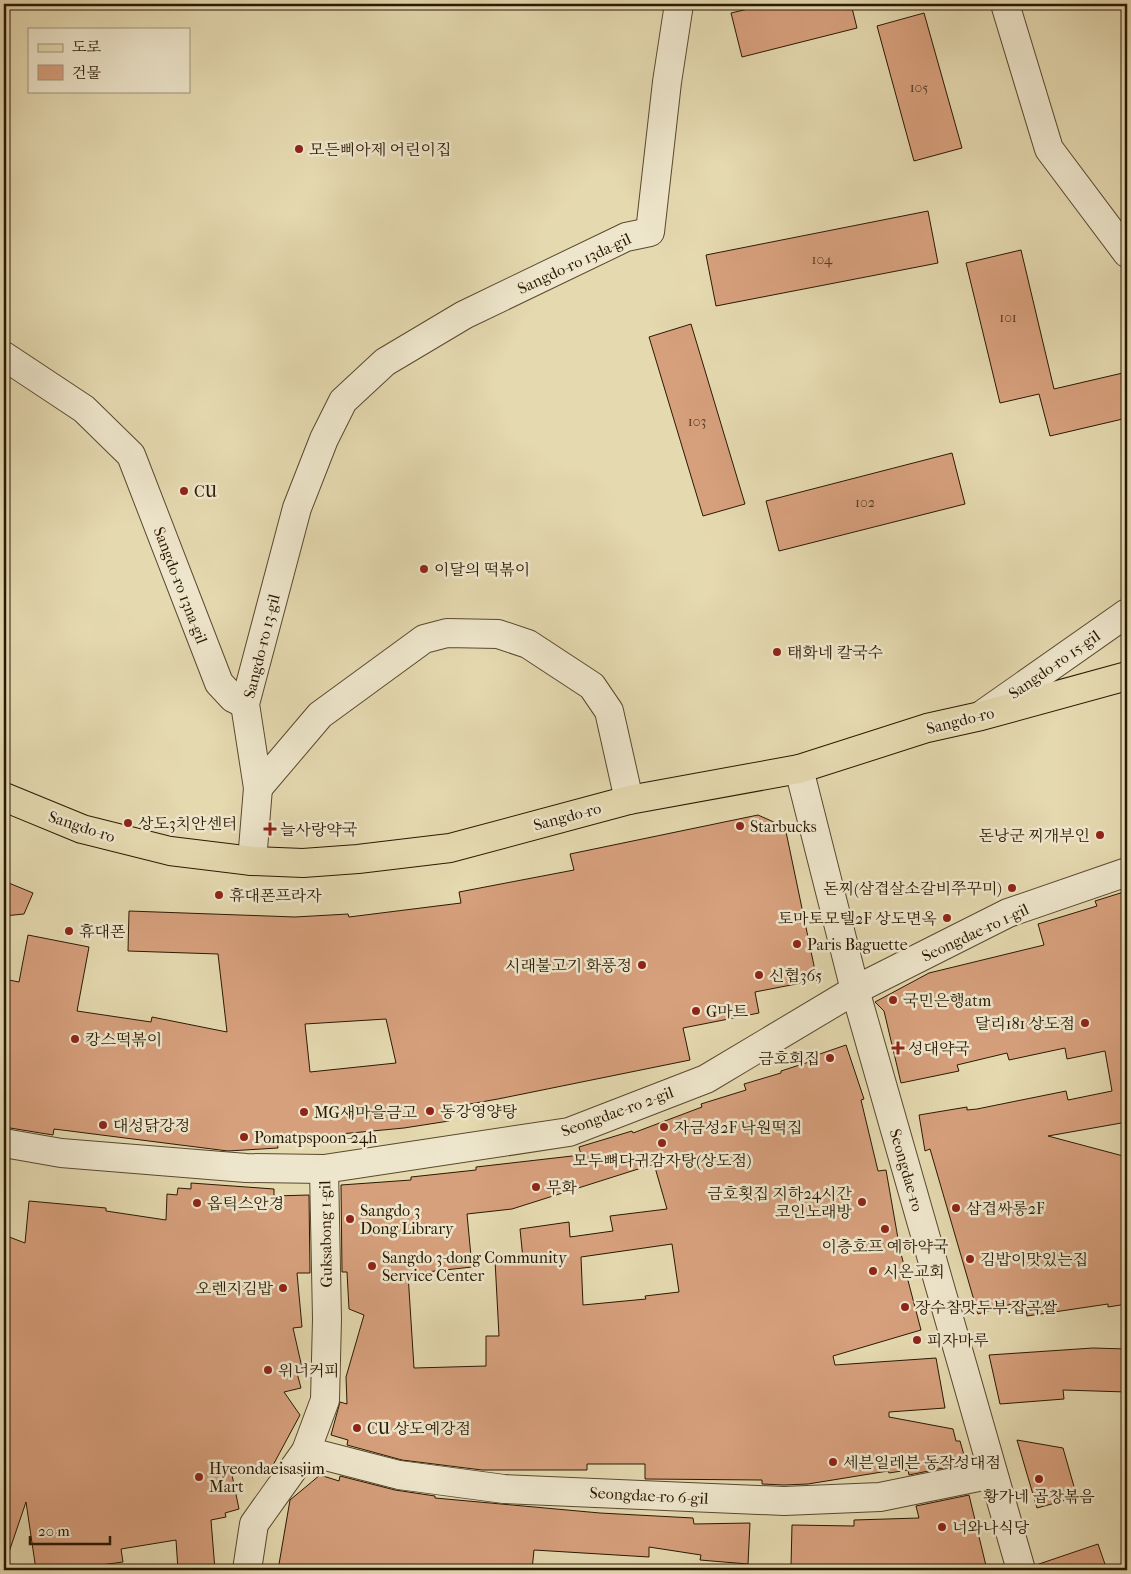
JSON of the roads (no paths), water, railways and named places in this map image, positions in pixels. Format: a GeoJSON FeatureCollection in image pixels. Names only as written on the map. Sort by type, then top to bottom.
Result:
{"type":"FeatureCollection","features":[{"type":"Feature","properties":{"kind":"main road","name":"Sangdo-ro"},"geometry":{"type":"LineString","coordinates":[[4,797],[82,829],[170,851],[252,861],[303,863],[349,860],[450,848],[629,800],[799,769],[928,728],[981,716],[1127,676]]}},
{"type":"Feature","properties":{"kind":"street","name":"Sangdo-ro 13da-gil"},"geometry":{"type":"LineString","coordinates":[[324,438],[343,401],[385,362],[491,302],[626,237],[650,232],[667,82],[679,4]]}},
{"type":"Feature","properties":{"kind":"street"},"geometry":{"type":"LineString","coordinates":[[1005,4],[1049,149],[1127,253]]}},
{"type":"Feature","properties":{"kind":"street","name":"Sangdo-ro 13na-gil"},"geometry":{"type":"LineString","coordinates":[[4,356],[84,409],[131,455],[219,683],[233,698],[245,704]]}},
{"type":"Feature","properties":{"kind":"street","name":"Sangdo-ro 13-gil"},"geometry":{"type":"LineString","coordinates":[[252,861],[258,788],[245,704],[297,508],[324,438]]}},
{"type":"Feature","properties":{"kind":"street","name":"Sangdo-ro 15-gil"},"geometry":{"type":"LineString","coordinates":[[981,716],[1127,613]]}},
{"type":"Feature","properties":{"kind":"street"},"geometry":{"type":"LineString","coordinates":[[258,788],[320,715],[424,639],[448,632],[498,634],[528,644],[592,686],[609,711],[629,800]]}},
{"type":"Feature","properties":{"kind":"street","name":"Seongdae-ro"},"geometry":{"type":"LineString","coordinates":[[799,769],[856,990],[1020,1570]]}},
{"type":"Feature","properties":{"kind":"street","name":"Seongdae-ro 1-gil"},"geometry":{"type":"LineString","coordinates":[[856,990],[1008,913],[1127,872]]}},
{"type":"Feature","properties":{"kind":"street","name":"Seongdae-ro 2-gil"},"geometry":{"type":"LineString","coordinates":[[324,1169],[569,1132],[706,1078],[856,990]]}},
{"type":"Feature","properties":{"kind":"street","name":"Guksabong 1-gil"},"geometry":{"type":"LineString","coordinates":[[4,1142],[61,1153],[246,1168],[324,1169],[327,1310],[325,1400],[306,1451],[254,1524],[247,1570]]}},
{"type":"Feature","properties":{"kind":"street","name":"Seongdae-ro 6-gil"},"geometry":{"type":"LineString","coordinates":[[306,1451],[399,1475],[504,1489],[784,1501],[880,1497],[994,1474]]}},
{"type":"Feature","properties":{"kind":"place","name":"모든삐아제 어린이집"},"geometry":{"type":"Point","coordinates":[299,149]}},
{"type":"Feature","properties":{"kind":"place","name":"CU"},"geometry":{"type":"Point","coordinates":[184,491]}},
{"type":"Feature","properties":{"kind":"place","name":"이달의 떡볶이"},"geometry":{"type":"Point","coordinates":[424,569]}},
{"type":"Feature","properties":{"kind":"place","name":"태화네 칼국수"},"geometry":{"type":"Point","coordinates":[777,652]}},
{"type":"Feature","properties":{"kind":"place","name":"상도3치안센터"},"geometry":{"type":"Point","coordinates":[128,823]}},
{"type":"Feature","properties":{"kind":"place","name":"Starbucks"},"geometry":{"type":"Point","coordinates":[740,826]}},
{"type":"Feature","properties":{"kind":"place","name":"늘사랑약국"},"geometry":{"type":"Point","coordinates":[270,829]}},
{"type":"Feature","properties":{"kind":"place","name":"돈낭군 찌개부인"},"geometry":{"type":"Point","coordinates":[1100,835]}},
{"type":"Feature","properties":{"kind":"place","name":"돈찌(삼겹살소갈비쭈꾸미)"},"geometry":{"type":"Point","coordinates":[1012,888]}},
{"type":"Feature","properties":{"kind":"place","name":"휴대폰프라자"},"geometry":{"type":"Point","coordinates":[219,895]}},
{"type":"Feature","properties":{"kind":"place","name":"토마토모텔2F 상도면옥"},"geometry":{"type":"Point","coordinates":[947,918]}},
{"type":"Feature","properties":{"kind":"place","name":"휴대폰"},"geometry":{"type":"Point","coordinates":[69,931]}},
{"type":"Feature","properties":{"kind":"place","name":"Paris Baguette"},"geometry":{"type":"Point","coordinates":[797,944]}},
{"type":"Feature","properties":{"kind":"place","name":"시래불고기 화풍정"},"geometry":{"type":"Point","coordinates":[642,965]}},
{"type":"Feature","properties":{"kind":"place","name":"신협365"},"geometry":{"type":"Point","coordinates":[759,975]}},
{"type":"Feature","properties":{"kind":"place","name":"국민은행atm"},"geometry":{"type":"Point","coordinates":[893,1000]}},
{"type":"Feature","properties":{"kind":"place","name":"G마트"},"geometry":{"type":"Point","coordinates":[696,1011]}},
{"type":"Feature","properties":{"kind":"place","name":"달리181 상도점"},"geometry":{"type":"Point","coordinates":[1085,1023]}},
{"type":"Feature","properties":{"kind":"place","name":"캉스떡볶이"},"geometry":{"type":"Point","coordinates":[75,1039]}},
{"type":"Feature","properties":{"kind":"place","name":"성대약국"},"geometry":{"type":"Point","coordinates":[898,1048]}},
{"type":"Feature","properties":{"kind":"place","name":"금호회집"},"geometry":{"type":"Point","coordinates":[830,1058]}},
{"type":"Feature","properties":{"kind":"place","name":"동강영양탕"},"geometry":{"type":"Point","coordinates":[430,1111]}},
{"type":"Feature","properties":{"kind":"place","name":"MG새마을금고"},"geometry":{"type":"Point","coordinates":[304,1112]}},
{"type":"Feature","properties":{"kind":"place","name":"대성닭강정"},"geometry":{"type":"Point","coordinates":[103,1125]}},
{"type":"Feature","properties":{"kind":"place","name":"자금성2F 낙원떡집"},"geometry":{"type":"Point","coordinates":[664,1127]}},
{"type":"Feature","properties":{"kind":"place","name":"Pomatpspoon-24h"},"geometry":{"type":"Point","coordinates":[244,1137]}},
{"type":"Feature","properties":{"kind":"place","name":"모두뼈다귀감자탕(상도점)"},"geometry":{"type":"Point","coordinates":[662,1143]}},
{"type":"Feature","properties":{"kind":"place","name":"무화"},"geometry":{"type":"Point","coordinates":[536,1187]}},
{"type":"Feature","properties":{"kind":"place","name":"금호횟집 지하24시간 코인노래방"},"geometry":{"type":"Point","coordinates":[862,1202]}},
{"type":"Feature","properties":{"kind":"place","name":"옵틱스안경"},"geometry":{"type":"Point","coordinates":[197,1203]}},
{"type":"Feature","properties":{"kind":"place","name":"삼겹싸롱2F"},"geometry":{"type":"Point","coordinates":[956,1208]}},
{"type":"Feature","properties":{"kind":"place","name":"Sangdo 3 Dong Library"},"geometry":{"type":"Point","coordinates":[350,1219]}},
{"type":"Feature","properties":{"kind":"place","name":"이층호프 예하약국"},"geometry":{"type":"Point","coordinates":[885,1229]}},
{"type":"Feature","properties":{"kind":"place","name":"김밥이맛있는집"},"geometry":{"type":"Point","coordinates":[970,1259]}},
{"type":"Feature","properties":{"kind":"place","name":"Sangdo 3-dong Community Service Center"},"geometry":{"type":"Point","coordinates":[372,1266]}},
{"type":"Feature","properties":{"kind":"place","name":"시온교회"},"geometry":{"type":"Point","coordinates":[873,1271]}},
{"type":"Feature","properties":{"kind":"place","name":"오렌지김밥"},"geometry":{"type":"Point","coordinates":[283,1288]}},
{"type":"Feature","properties":{"kind":"place","name":"장수참맛두부.잡곡쌀"},"geometry":{"type":"Point","coordinates":[905,1307]}},
{"type":"Feature","properties":{"kind":"place","name":"피자마루"},"geometry":{"type":"Point","coordinates":[917,1340]}},
{"type":"Feature","properties":{"kind":"place","name":"위너커피"},"geometry":{"type":"Point","coordinates":[268,1370]}},
{"type":"Feature","properties":{"kind":"place","name":"CU 상도예강점"},"geometry":{"type":"Point","coordinates":[357,1428]}},
{"type":"Feature","properties":{"kind":"place","name":"세븐일레븐 동작성대점"},"geometry":{"type":"Point","coordinates":[833,1462]}},
{"type":"Feature","properties":{"kind":"place","name":"Hyeondaeisasjim Mart"},"geometry":{"type":"Point","coordinates":[199,1477]}},
{"type":"Feature","properties":{"kind":"place","name":"황가네 곱창볶음"},"geometry":{"type":"Point","coordinates":[1039,1479]}},
{"type":"Feature","properties":{"kind":"place","name":"너와나식당"},"geometry":{"type":"Point","coordinates":[942,1527]}}]}
